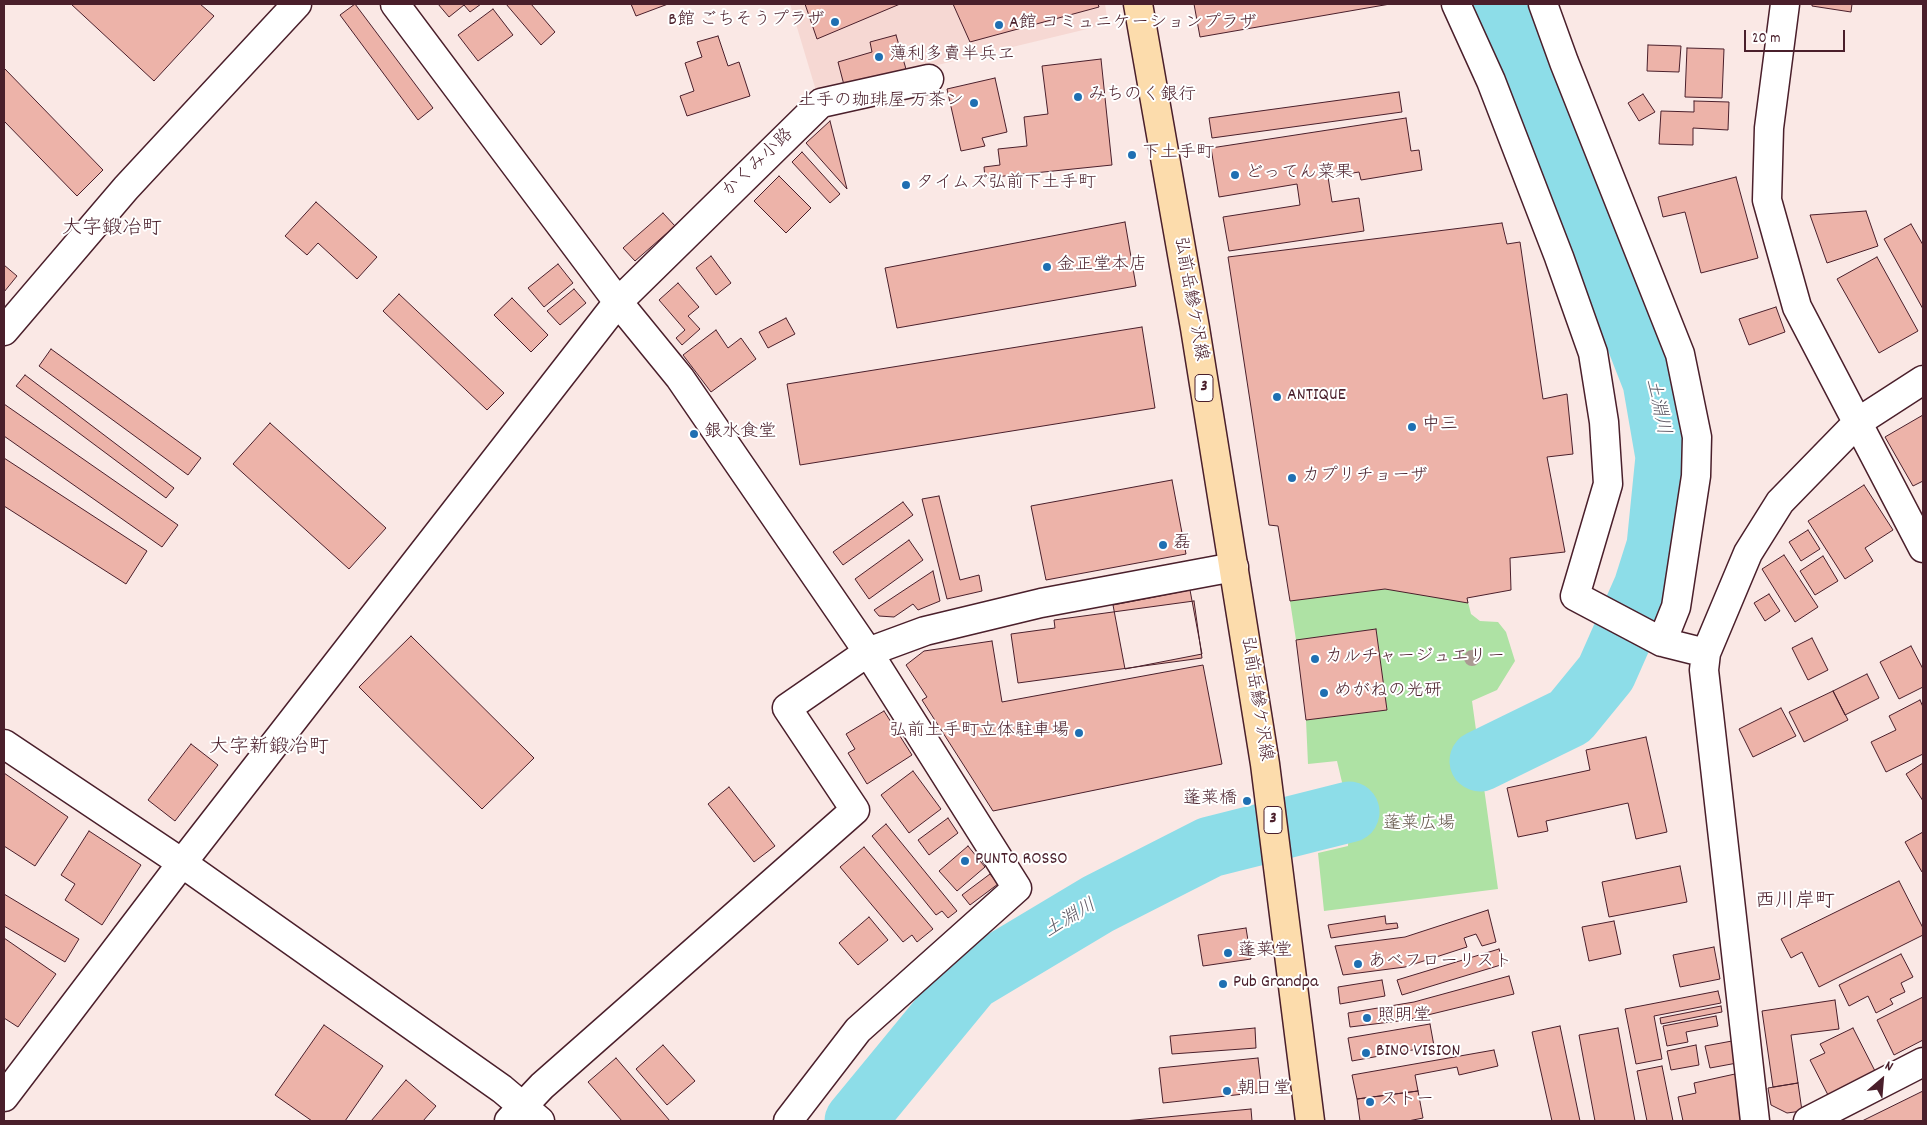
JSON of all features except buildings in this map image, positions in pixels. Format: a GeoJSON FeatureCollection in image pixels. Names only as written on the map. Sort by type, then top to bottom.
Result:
{"type":"FeatureCollection","features":[{"type":"Feature","properties":{"kind":"main road","name":"弘前岳鰺ケ沢線"},"geometry":{"type":"LineString","coordinates":[[1138,4],[1234,567],[1266,772],[1310,1121]]}},
{"type":"Feature","properties":{"kind":"street"},"geometry":{"type":"LineString","coordinates":[[4,331],[126,188],[297,4]]}},
{"type":"Feature","properties":{"kind":"street"},"geometry":{"type":"LineString","coordinates":[[395,4],[618,302],[680,378],[868,652],[1017,888],[858,1030],[788,1121]]}},
{"type":"Feature","properties":{"kind":"street"},"geometry":{"type":"LineString","coordinates":[[1456,4],[1491,81],[1559,257],[1593,353],[1604,422],[1608,484],[1575,596],[1662,642],[1706,653]]}},
{"type":"Feature","properties":{"kind":"street"},"geometry":{"type":"LineString","coordinates":[[1543,4],[1564,62],[1680,354],[1697,437],[1696,476],[1676,607],[1662,642]]}},
{"type":"Feature","properties":{"kind":"street"},"geometry":{"type":"LineString","coordinates":[[1785,4],[1769,128],[1767,200],[1797,307],[1923,548]]}},
{"type":"Feature","properties":{"kind":"street","name":"かくみ小路"},"geometry":{"type":"LineString","coordinates":[[4,1097],[182,863],[618,302],[821,103],[929,79]]}},
{"type":"Feature","properties":{"kind":"street"},"geometry":{"type":"LineString","coordinates":[[1755,1121],[1704,670],[1706,653],[1748,553],[1780,502],[1858,422],[1923,380]]}},
{"type":"Feature","properties":{"kind":"street"},"geometry":{"type":"LineString","coordinates":[[4,744],[182,863],[524,1116],[542,1086],[855,810],[787,708],[868,652],[925,631],[1041,603],[1234,567]]}},
{"type":"Feature","properties":{"kind":"street"},"geometry":{"type":"LineString","coordinates":[[1808,1121],[1923,1062]]}},
{"type":"Feature","properties":{"kind":"shaded area"},"geometry":{"type":"Polygon","coordinates":[[[790,4],[1105,4],[1108,24],[817,94],[790,4]]]}},
{"type":"Feature","properties":{"kind":"green space","name":"蓬莱広場"},"geometry":{"type":"Polygon","coordinates":[[[1385,589],[1467,598],[1471,614],[1480,621],[1498,622],[1506,632],[1515,661],[1497,690],[1472,701],[1498,889],[1324,911],[1318,853],[1348,846],[1349,812],[1337,761],[1308,764],[1306,720],[1387,710],[1376,629],[1296,640],[1290,601],[1385,589]]]}},
{"type":"Feature","properties":{"kind":"waterway","name":"土淵川"},"geometry":{"type":"LineString","coordinates":[[1480,761],[1570,717],[1606,673],[1644,587],[1657,546],[1666,457],[1653,382],[1572,175],[1506,32],[1497,4]]}},
{"type":"Feature","properties":{"kind":"waterway","name":"土淵川"},"geometry":{"type":"LineString","coordinates":[[855,1121],[971,980],[1098,904],[1210,847],[1349,812]]}},
{"type":"Feature","properties":{"kind":"place","name":"B館 ごちそうプラザ"},"geometry":{"type":"Point","coordinates":[835,22]}},
{"type":"Feature","properties":{"kind":"place","name":"A館 コミュニケーションプラザ"},"geometry":{"type":"Point","coordinates":[999,25]}},
{"type":"Feature","properties":{"kind":"place","name":"薄利多賣半兵ヱ"},"geometry":{"type":"Point","coordinates":[879,57]}},
{"type":"Feature","properties":{"kind":"place","name":"みちのく銀行"},"geometry":{"type":"Point","coordinates":[1078,97]}},
{"type":"Feature","properties":{"kind":"place","name":"土手の珈琲屋 万茶ン"},"geometry":{"type":"Point","coordinates":[974,103]}},
{"type":"Feature","properties":{"kind":"place","name":"下土手町"},"geometry":{"type":"Point","coordinates":[1132,155]}},
{"type":"Feature","properties":{"kind":"place","name":"どってん菜果"},"geometry":{"type":"Point","coordinates":[1235,175]}},
{"type":"Feature","properties":{"kind":"place","name":"タイムズ弘前下土手町"},"geometry":{"type":"Point","coordinates":[906,185]}},
{"type":"Feature","properties":{"kind":"place","name":"金正堂本店"},"geometry":{"type":"Point","coordinates":[1047,267]}},
{"type":"Feature","properties":{"kind":"place","name":"ANTIQUE"},"geometry":{"type":"Point","coordinates":[1277,397]}},
{"type":"Feature","properties":{"kind":"place","name":"中三"},"geometry":{"type":"Point","coordinates":[1412,427]}},
{"type":"Feature","properties":{"kind":"place","name":"銀水食堂"},"geometry":{"type":"Point","coordinates":[694,434]}},
{"type":"Feature","properties":{"kind":"place","name":"カプリチョーザ"},"geometry":{"type":"Point","coordinates":[1292,478]}},
{"type":"Feature","properties":{"kind":"place","name":"磊"},"geometry":{"type":"Point","coordinates":[1163,545]}},
{"type":"Feature","properties":{"kind":"place","name":"カルチャージュエリー"},"geometry":{"type":"Point","coordinates":[1315,659]}},
{"type":"Feature","properties":{"kind":"place","name":"めがねの光研"},"geometry":{"type":"Point","coordinates":[1324,693]}},
{"type":"Feature","properties":{"kind":"place","name":"弘前土手町立体駐車場"},"geometry":{"type":"Point","coordinates":[1079,733]}},
{"type":"Feature","properties":{"kind":"place","name":"蓬莱橋"},"geometry":{"type":"Point","coordinates":[1247,801]}},
{"type":"Feature","properties":{"kind":"place","name":"PUNTO ROSSO"},"geometry":{"type":"Point","coordinates":[965,861]}},
{"type":"Feature","properties":{"kind":"place","name":"蓬莱堂"},"geometry":{"type":"Point","coordinates":[1228,953]}},
{"type":"Feature","properties":{"kind":"place","name":"あべフローリスト"},"geometry":{"type":"Point","coordinates":[1358,964]}},
{"type":"Feature","properties":{"kind":"place","name":"Pub Grandpa"},"geometry":{"type":"Point","coordinates":[1223,984]}},
{"type":"Feature","properties":{"kind":"place","name":"照明堂"},"geometry":{"type":"Point","coordinates":[1367,1018]}},
{"type":"Feature","properties":{"kind":"place","name":"BINO VISION"},"geometry":{"type":"Point","coordinates":[1366,1053]}},
{"type":"Feature","properties":{"kind":"place","name":"朝日堂"},"geometry":{"type":"Point","coordinates":[1227,1091]}},
{"type":"Feature","properties":{"kind":"place","name":"ストー"},"geometry":{"type":"Point","coordinates":[1370,1102]}},
{"type":"Feature","properties":{"kind":"district","name":"大字鍛冶町"},"geometry":{"type":"Point","coordinates":[112,230]}},
{"type":"Feature","properties":{"kind":"district","name":"大字新鍛冶町"},"geometry":{"type":"Point","coordinates":[269,749]}},
{"type":"Feature","properties":{"kind":"district","name":"西川岸町"},"geometry":{"type":"Point","coordinates":[1795,903]}}]}
